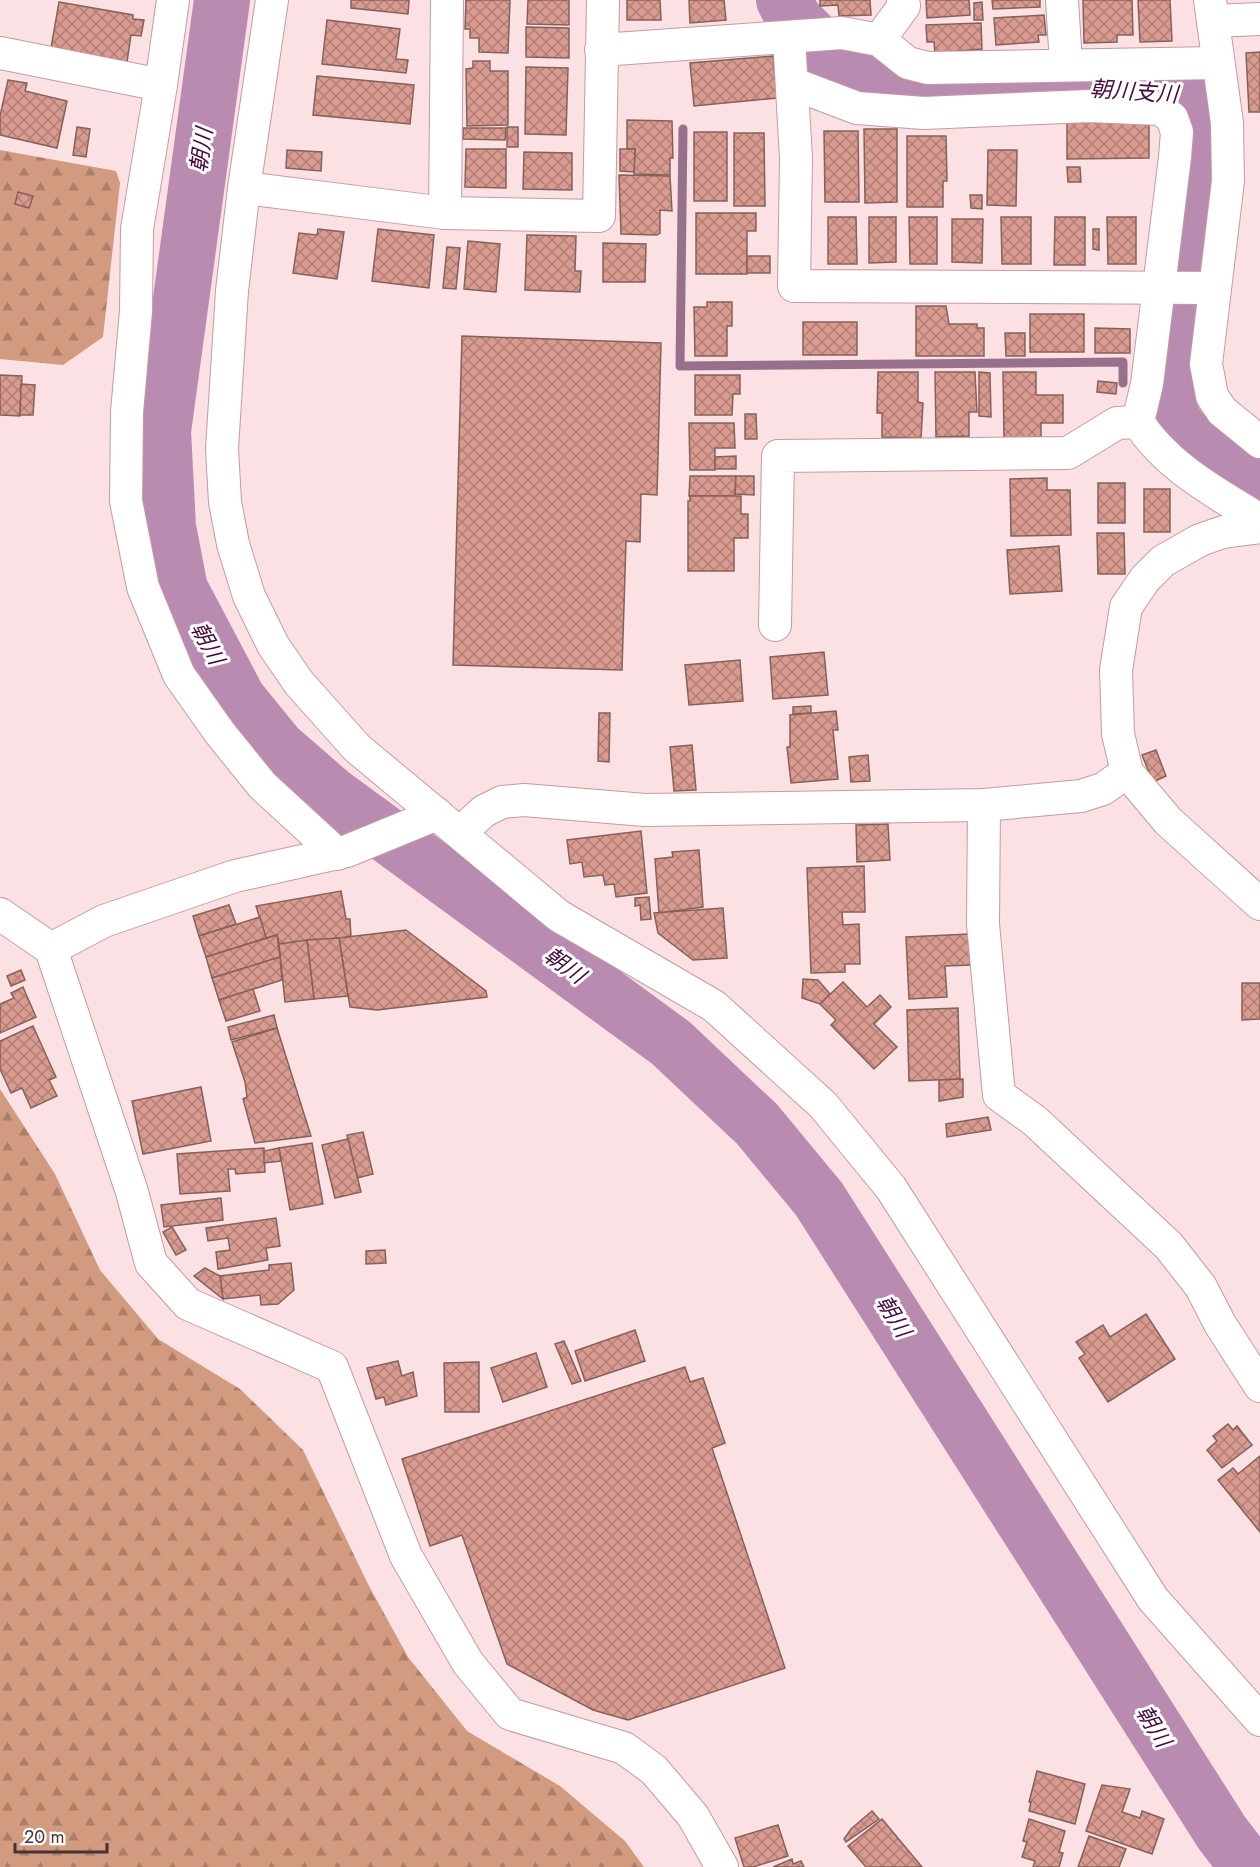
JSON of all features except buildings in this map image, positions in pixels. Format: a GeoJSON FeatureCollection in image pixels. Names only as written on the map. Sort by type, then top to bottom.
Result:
{"type":"FeatureCollection","features":[{"type":"Feature","properties":{"kind":"street"},"geometry":{"type":"LineString","coordinates":[[173,0],[137,229],[136,311],[127,412],[126,501],[143,587],[179,675],[220,733],[262,785],[342,853]]}},
{"type":"Feature","properties":{"kind":"street"},"geometry":{"type":"LineString","coordinates":[[272,0],[244,189],[232,291],[223,418],[225,502],[233,544],[249,596],[273,645],[299,683],[357,748],[436,824],[559,916],[714,1006],[823,1105],[891,1188],[1153,1599],[1260,1720]]}},
{"type":"Feature","properties":{"kind":"street"},"geometry":{"type":"LineString","coordinates":[[445,213],[447,0]]}},
{"type":"Feature","properties":{"kind":"street"},"geometry":{"type":"LineString","coordinates":[[244,189],[445,213],[599,216],[603,0]]}},
{"type":"Feature","properties":{"kind":"street"},"geometry":{"type":"LineString","coordinates":[[879,40],[904,6],[903,0]]}},
{"type":"Feature","properties":{"kind":"street"},"geometry":{"type":"LineString","coordinates":[[1062,0],[1066,64]]}},
{"type":"Feature","properties":{"kind":"street"},"geometry":{"type":"LineString","coordinates":[[1260,19],[1211,10],[1229,152],[1185,288],[1148,384],[1138,422],[1153,445],[1172,463],[1260,520]]}},
{"type":"Feature","properties":{"kind":"street"},"geometry":{"type":"LineString","coordinates":[[601,50],[842,33],[879,40],[908,63],[928,68],[1217,63]]}},
{"type":"Feature","properties":{"kind":"street"},"geometry":{"type":"LineString","coordinates":[[791,38],[796,158],[794,286],[1185,288]]}},
{"type":"Feature","properties":{"kind":"street"},"geometry":{"type":"LineString","coordinates":[[0,53],[161,85]]}},
{"type":"Feature","properties":{"kind":"street"},"geometry":{"type":"LineString","coordinates":[[794,84],[857,108],[915,112],[1089,106],[1160,109],[1172,118],[1177,132],[1185,288],[1206,364],[1212,396],[1221,411],[1260,442]]}},
{"type":"Feature","properties":{"kind":"street"},"geometry":{"type":"LineString","coordinates":[[776,625],[778,456],[1068,453],[1117,423],[1138,422]]}},
{"type":"Feature","properties":{"kind":"street"},"geometry":{"type":"LineString","coordinates":[[1260,527],[1223,532],[1180,549],[1145,579],[1126,607],[1116,670],[1118,734],[1127,772],[1168,821],[1260,904]]}},
{"type":"Feature","properties":{"kind":"street"},"geometry":{"type":"LineString","coordinates":[[51,949],[104,921],[235,876],[342,853],[484,811],[502,802],[524,800],[645,810],[984,805],[1081,796],[1103,789],[1127,772]]}},
{"type":"Feature","properties":{"kind":"street"},"geometry":{"type":"LineString","coordinates":[[984,805],[982,924],[999,1095],[1035,1121],[1169,1246],[1201,1287],[1220,1324],[1260,1386]]}},
{"type":"Feature","properties":{"kind":"street"},"geometry":{"type":"LineString","coordinates":[[0,914],[51,949],[132,1192],[151,1263],[188,1304],[332,1367],[406,1556],[468,1663],[510,1714],[624,1748],[654,1770],[693,1816],[722,1867]]}},
{"type":"Feature","properties":{"kind":"green space"},"geometry":{"type":"Polygon","coordinates":[[[0,150],[116,171],[120,183],[103,337],[63,365],[0,359],[0,150]]]}},
{"type":"Feature","properties":{"kind":"green space"},"geometry":{"type":"Polygon","coordinates":[[[0,1089],[55,1174],[100,1270],[158,1339],[240,1389],[303,1450],[369,1586],[408,1657],[467,1731],[560,1786],[625,1841],[644,1867],[0,1867],[0,1089]]]}},
{"type":"Feature","properties":{"kind":"waterway","name":"朝川"},"geometry":{"type":"LineString","coordinates":[[222,0],[163,431],[168,527],[180,589],[238,699],[277,747],[331,794],[671,1043],[757,1124],[819,1199],[1222,1833],[1248,1867]]}},
{"type":"Feature","properties":{"kind":"waterway","name":"朝川支川"},"geometry":{"type":"LineString","coordinates":[[784,0],[794,19],[839,65],[884,87],[927,94],[1084,87],[1176,90],[1192,95],[1200,119],[1203,154],[1201,195],[1189,286],[1170,394],[1171,417],[1184,435],[1260,480]]}},
{"type":"Feature","properties":{"kind":"waterway"},"geometry":{"type":"LineString","coordinates":[[683,129],[680,366],[1123,362],[1123,383]]}}]}
